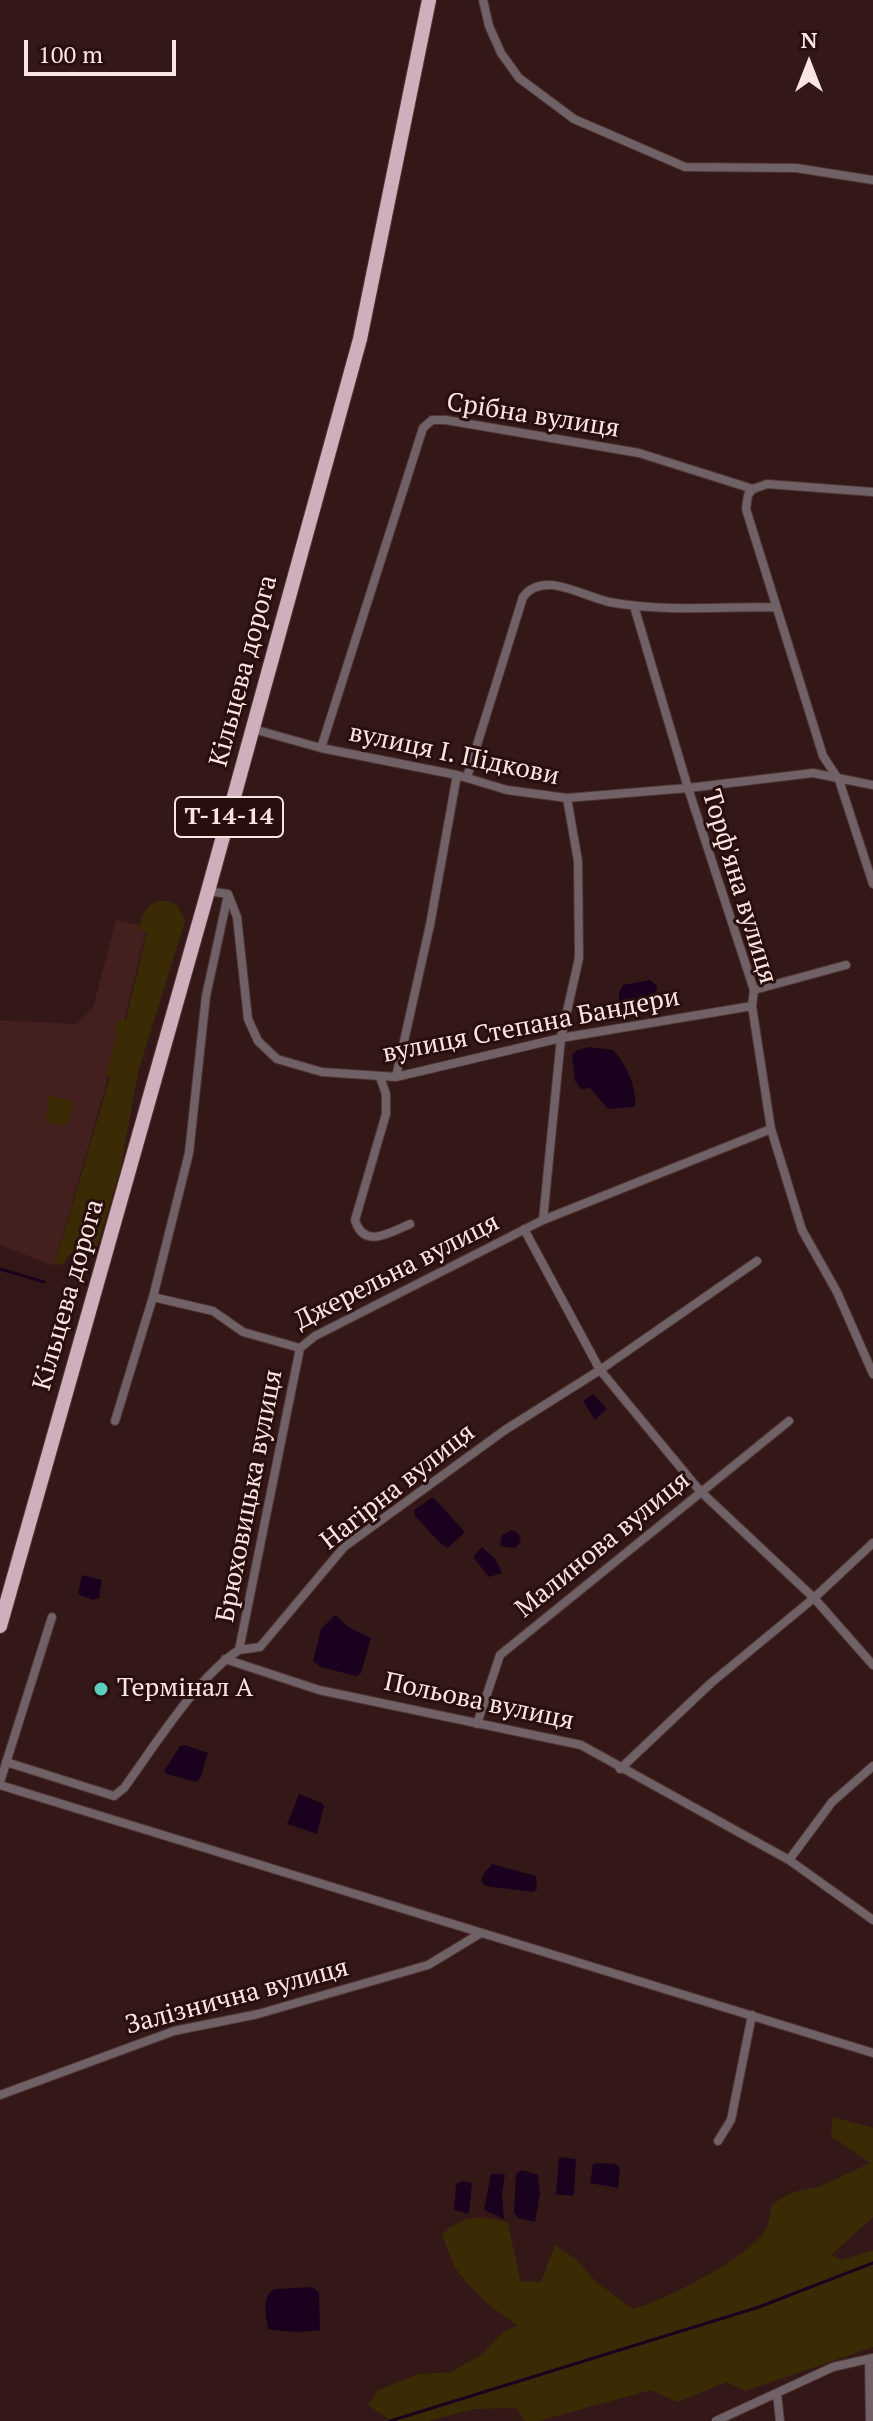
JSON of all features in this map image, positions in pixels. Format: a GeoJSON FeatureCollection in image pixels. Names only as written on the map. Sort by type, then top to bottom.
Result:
{"type":"FeatureCollection","features":[{"type":"Feature","properties":{"kind":"highway","name":"Кільцева дорога"},"geometry":{"type":"LineString","coordinates":[[0,1626],[360,339],[429,0]]}},
{"type":"Feature","properties":{"kind":"street"},"geometry":{"type":"LineString","coordinates":[[483,0],[489,26],[501,53],[519,78],[574,119],[685,167],[796,168],[873,180]]}},
{"type":"Feature","properties":{"kind":"street","name":"Срібна вулиця"},"geometry":{"type":"LineString","coordinates":[[321,748],[423,428],[432,420],[639,453],[753,489],[767,484],[873,492]]}},
{"type":"Feature","properties":{"kind":"street"},"geometry":{"type":"LineString","coordinates":[[753,489],[748,495],[746,509],[823,756],[839,780],[873,884]]}},
{"type":"Feature","properties":{"kind":"street"},"geometry":{"type":"LineString","coordinates":[[467,777],[523,597],[529,589],[551,584],[605,601],[634,606],[776,607]]}},
{"type":"Feature","properties":{"kind":"street","name":"Торф'яна вулиця"},"geometry":{"type":"LineString","coordinates":[[634,606],[688,788],[754,990],[752,1006],[771,1129],[802,1230],[837,1292],[873,1374]]}},
{"type":"Feature","properties":{"kind":"street","name":"вулиця І. Підкови"},"geometry":{"type":"LineString","coordinates":[[253,729],[321,748],[467,777],[507,790],[567,798],[813,773],[873,785]]}},
{"type":"Feature","properties":{"kind":"street"},"geometry":{"type":"LineString","coordinates":[[396,1077],[430,925],[457,775]]}},
{"type":"Feature","properties":{"kind":"street"},"geometry":{"type":"LineString","coordinates":[[543,1220],[561,1038],[579,958],[578,861],[567,798]]}},
{"type":"Feature","properties":{"kind":"street"},"geometry":{"type":"LineString","coordinates":[[115,1421],[153,1297],[189,1153],[206,996],[228,894],[208,891]]}},
{"type":"Feature","properties":{"kind":"street","name":"вулиця Степана Бандери"},"geometry":{"type":"LineString","coordinates":[[228,894],[237,917],[248,1019],[258,1041],[277,1059],[322,1072],[396,1077],[561,1038],[752,1006]]}},
{"type":"Feature","properties":{"kind":"street"},"geometry":{"type":"LineString","coordinates":[[754,990],[846,965]]}},
{"type":"Feature","properties":{"kind":"street"},"geometry":{"type":"LineString","coordinates":[[380,1077],[386,1094],[386,1114],[355,1220],[366,1236],[375,1238],[410,1224]]}},
{"type":"Feature","properties":{"kind":"street","name":"Джерельна вулиця"},"geometry":{"type":"LineString","coordinates":[[153,1297],[213,1311],[243,1332],[300,1348],[315,1336],[543,1220],[771,1129]]}},
{"type":"Feature","properties":{"kind":"street"},"geometry":{"type":"LineString","coordinates":[[524,1229],[600,1370],[700,1491],[814,1598],[873,1665]]}},
{"type":"Feature","properties":{"kind":"street","name":"Нагірна вулиця"},"geometry":{"type":"LineString","coordinates":[[239,1650],[260,1647],[344,1547],[505,1430],[600,1370],[757,1261]]}},
{"type":"Feature","properties":{"kind":"street","name":"Брюховицька вулиця"},"geometry":{"type":"LineString","coordinates":[[6,1762],[114,1796],[124,1788],[174,1719],[225,1659],[239,1650],[300,1348]]}},
{"type":"Feature","properties":{"kind":"street","name":"Малинова вулиця"},"geometry":{"type":"LineString","coordinates":[[477,1724],[500,1655],[789,1421]]}},
{"type":"Feature","properties":{"kind":"street"},"geometry":{"type":"LineString","coordinates":[[620,1769],[711,1683],[814,1598],[873,1543]]}},
{"type":"Feature","properties":{"kind":"street"},"geometry":{"type":"LineString","coordinates":[[52,1617],[0,1783],[873,2053]]}},
{"type":"Feature","properties":{"kind":"street","name":"Польова вулиця"},"geometry":{"type":"LineString","coordinates":[[225,1659],[308,1688],[581,1745],[789,1860],[873,1920]]}},
{"type":"Feature","properties":{"kind":"street"},"geometry":{"type":"LineString","coordinates":[[789,1860],[832,1802],[873,1766]]}},
{"type":"Feature","properties":{"kind":"street","name":"Залізнична вулиця"},"geometry":{"type":"LineString","coordinates":[[0,2095],[174,2031],[258,2014],[428,1965],[481,1933]]}},
{"type":"Feature","properties":{"kind":"street"},"geometry":{"type":"LineString","coordinates":[[718,2141],[731,2120],[752,2015]]}},
{"type":"Feature","properties":{"kind":"street"},"geometry":{"type":"LineString","coordinates":[[716,2421],[833,2367],[871,2359],[870,2421]]}},
{"type":"Feature","properties":{"kind":"street"},"geometry":{"type":"LineString","coordinates":[[777,2394],[780,2421]]}},
{"type":"Feature","properties":{"kind":"shaded area"},"geometry":{"type":"Polygon","coordinates":[[[158,901],[177,905],[185,921],[138,1072],[121,1167],[96,1250],[76,1250],[63,1265],[55,1264],[110,1077],[107,1074],[118,1031],[115,1030],[118,1020],[126,1020],[147,932],[139,928],[147,908],[158,901]]]}},
{"type":"Feature","properties":{"kind":"shaded area"},"geometry":{"type":"Polygon","coordinates":[[[116,920],[147,927],[122,1029],[54,1266],[0,1245],[0,1020],[77,1024],[93,1008],[116,920]]]}},
{"type":"Feature","properties":{"kind":"shaded area"},"geometry":{"type":"Polygon","coordinates":[[[650,980],[657,986],[655,1005],[637,1011],[623,1011],[619,995],[623,985],[650,980]]]}},
{"type":"Feature","properties":{"kind":"shaded area"},"geometry":{"type":"Polygon","coordinates":[[[589,1047],[613,1050],[618,1056],[632,1084],[635,1107],[608,1109],[590,1088],[581,1089],[575,1081],[572,1055],[589,1047]]]}},
{"type":"Feature","properties":{"kind":"shaded area"},"geometry":{"type":"Polygon","coordinates":[[[49,1095],[74,1102],[67,1126],[46,1123],[49,1095]]]}},
{"type":"Feature","properties":{"kind":"shaded area"},"geometry":{"type":"Polygon","coordinates":[[[593,1394],[607,1409],[595,1420],[583,1401],[593,1394]]]}},
{"type":"Feature","properties":{"kind":"shaded area"},"geometry":{"type":"Polygon","coordinates":[[[433,1497],[465,1532],[448,1548],[415,1516],[414,1510],[433,1497]]]}},
{"type":"Feature","properties":{"kind":"shaded area"},"geometry":{"type":"Polygon","coordinates":[[[512,1530],[518,1533],[521,1542],[515,1548],[500,1546],[502,1535],[512,1530]]]}},
{"type":"Feature","properties":{"kind":"shaded area"},"geometry":{"type":"Polygon","coordinates":[[[482,1547],[496,1560],[502,1573],[489,1577],[473,1557],[482,1547]]]}},
{"type":"Feature","properties":{"kind":"shaded area"},"geometry":{"type":"Polygon","coordinates":[[[82,1575],[102,1580],[99,1598],[93,1600],[78,1594],[82,1575]]]}},
{"type":"Feature","properties":{"kind":"shaded area"},"geometry":{"type":"Polygon","coordinates":[[[335,1615],[350,1628],[371,1638],[361,1673],[356,1676],[321,1667],[313,1661],[321,1629],[335,1615]]]}},
{"type":"Feature","properties":{"kind":"shaded area"},"geometry":{"type":"Polygon","coordinates":[[[180,1746],[208,1753],[200,1779],[196,1782],[164,1771],[180,1746]]]}},
{"type":"Feature","properties":{"kind":"shaded area"},"geometry":{"type":"Polygon","coordinates":[[[299,1794],[324,1806],[317,1834],[287,1824],[299,1794]]]}},
{"type":"Feature","properties":{"kind":"shaded area"},"geometry":{"type":"Polygon","coordinates":[[[492,1864],[536,1876],[537,1889],[533,1892],[485,1886],[481,1881],[492,1864]]]}},
{"type":"Feature","properties":{"kind":"shaded area"},"geometry":{"type":"Polygon","coordinates":[[[833,2117],[873,2128],[873,2217],[831,2255],[841,2260],[873,2250],[873,2347],[745,2391],[727,2382],[677,2402],[651,2390],[538,2421],[525,2421],[516,2408],[474,2409],[428,2421],[391,2421],[368,2405],[378,2390],[419,2374],[452,2372],[482,2354],[504,2331],[518,2326],[489,2305],[454,2266],[442,2234],[450,2227],[474,2218],[508,2223],[520,2281],[541,2282],[555,2245],[577,2260],[596,2282],[633,2309],[683,2288],[752,2245],[765,2231],[772,2204],[793,2192],[819,2187],[870,2163],[831,2136],[833,2117]]]}},
{"type":"Feature","properties":{"kind":"shaded area"},"geometry":{"type":"Polygon","coordinates":[[[559,2157],[576,2159],[572,2196],[556,2194],[559,2157]]]}},
{"type":"Feature","properties":{"kind":"shaded area"},"geometry":{"type":"Polygon","coordinates":[[[593,2164],[616,2164],[620,2168],[618,2188],[590,2183],[593,2164]]]}},
{"type":"Feature","properties":{"kind":"shaded area"},"geometry":{"type":"Polygon","coordinates":[[[522,2170],[538,2175],[540,2194],[535,2222],[518,2218],[514,2213],[516,2174],[522,2170]]]}},
{"type":"Feature","properties":{"kind":"shaded area"},"geometry":{"type":"Polygon","coordinates":[[[491,2174],[505,2174],[502,2194],[504,2219],[484,2210],[491,2174]]]}},
{"type":"Feature","properties":{"kind":"shaded area"},"geometry":{"type":"Polygon","coordinates":[[[462,2181],[472,2183],[469,2214],[454,2210],[456,2184],[462,2181]]]}},
{"type":"Feature","properties":{"kind":"shaded area"},"geometry":{"type":"Polygon","coordinates":[[[313,2287],[319,2293],[320,2330],[294,2332],[268,2329],[265,2307],[267,2297],[274,2289],[313,2287]]]}},
{"type":"Feature","properties":{"kind":"waterway"},"geometry":{"type":"LineString","coordinates":[[0,1269],[44,1282]]}},
{"type":"Feature","properties":{"kind":"waterway"},"geometry":{"type":"LineString","coordinates":[[390,2421],[759,2307],[873,2263]]}},
{"type":"Feature","properties":{"kind":"place","name":"Термінал А"},"geometry":{"type":"Point","coordinates":[101,1689]}}]}
